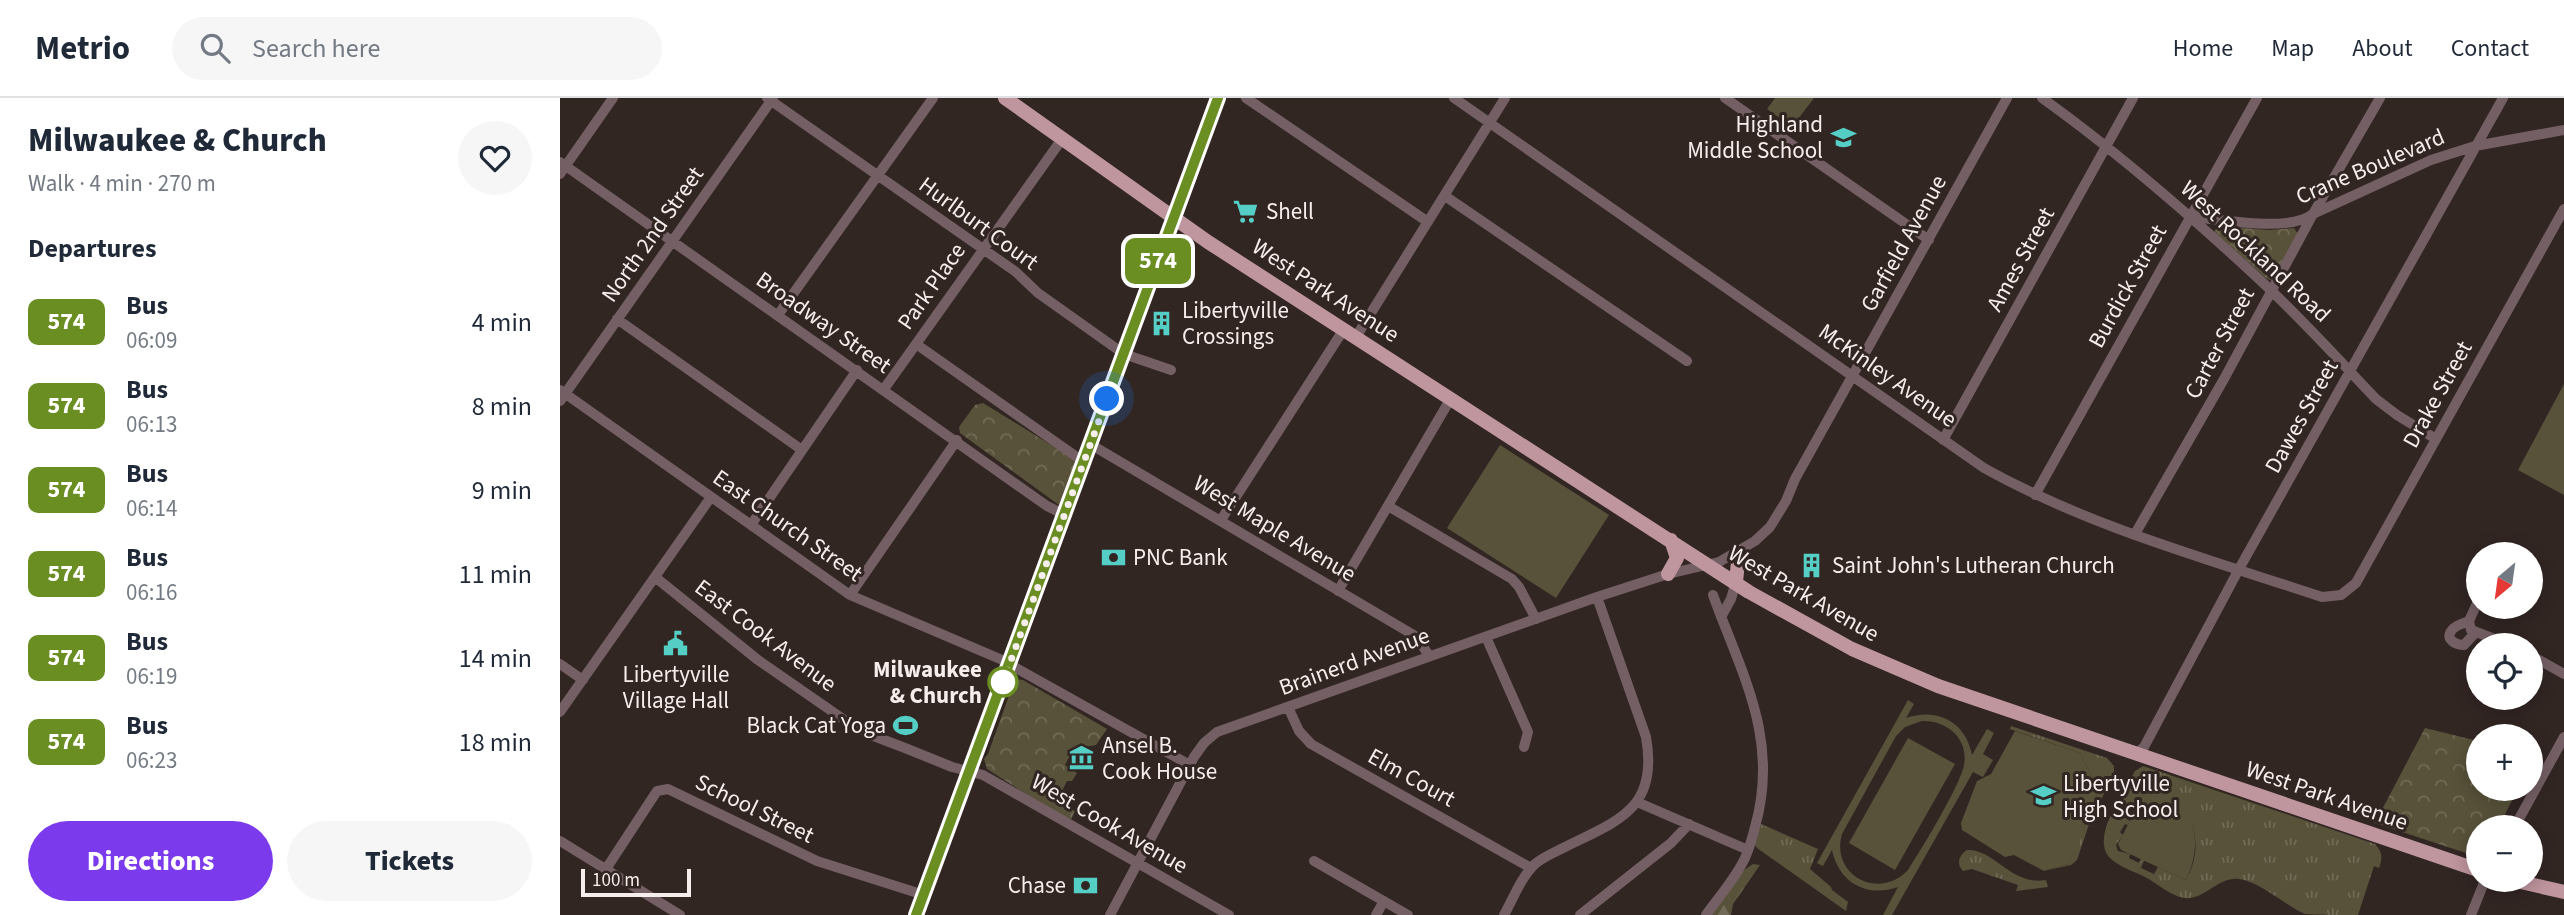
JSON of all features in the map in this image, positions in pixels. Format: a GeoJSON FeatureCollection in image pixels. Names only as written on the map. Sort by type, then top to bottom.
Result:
{"type":"FeatureCollection","features":[{"type":"Feature","properties":{"kind":"main road","name":"West Park Avenue"},"geometry":{"type":"LineString","coordinates":[[1005,98],[1174,218],[1350,333],[1749,592],[1852,649],[1933,685],[2466,866]]}},
{"type":"Feature","properties":{"kind":"main road"},"geometry":{"type":"LineString","coordinates":[[916,915],[1218,98]]}},
{"type":"Feature","properties":{"kind":"main road"},"geometry":{"type":"LineString","coordinates":[[1668,574],[1677,558],[1671,541]]}},
{"type":"Feature","properties":{"kind":"main road"},"geometry":{"type":"LineString","coordinates":[[1736,582],[1738,552]]}},
{"type":"Feature","properties":{"kind":"main road"},"geometry":{"type":"LineString","coordinates":[[2543,887],[2564,892]]}},
{"type":"Feature","properties":{"kind":"street"},"geometry":{"type":"LineString","coordinates":[[562,167],[613,98]]}},
{"type":"Feature","properties":{"kind":"street"},"geometry":{"type":"LineString","coordinates":[[778,315],[933,98]]}},
{"type":"Feature","properties":{"kind":"street"},"geometry":{"type":"LineString","coordinates":[[1246,98],[1428,222]]}},
{"type":"Feature","properties":{"kind":"street","name":"McKinley Avenue"},"geometry":{"type":"LineString","coordinates":[[1454,98],[1984,468],[2035,495],[2135,534],[2322,597],[2342,595]]}},
{"type":"Feature","properties":{"kind":"street"},"geometry":{"type":"LineString","coordinates":[[1221,520],[1428,222],[1505,98]]}},
{"type":"Feature","properties":{"kind":"street"},"geometry":{"type":"LineString","coordinates":[[1725,98],[1929,240]]}},
{"type":"Feature","properties":{"kind":"street","name":"Garfield Avenue"},"geometry":{"type":"LineString","coordinates":[[1708,564],[1719,562],[1738,552],[1770,527],[2007,98]]}},
{"type":"Feature","properties":{"kind":"street","name":"West Rockland Road"},"geometry":{"type":"LineString","coordinates":[[2042,98],[2190,217],[2270,291],[2376,399],[2437,439]]}},
{"type":"Feature","properties":{"kind":"street","name":"Ames Street"},"geometry":{"type":"LineString","coordinates":[[1943,440],[2133,98]]}},
{"type":"Feature","properties":{"kind":"street","name":"Burdick Street"},"geometry":{"type":"LineString","coordinates":[[2035,495],[2257,98]]}},
{"type":"Feature","properties":{"kind":"street","name":"Carter Street"},"geometry":{"type":"LineString","coordinates":[[2135,534],[2224,379],[2313,214],[2381,98]]}},
{"type":"Feature","properties":{"kind":"street","name":"Dawes Street"},"geometry":{"type":"LineString","coordinates":[[2136,754],[2144,747],[2239,569],[2503,98]]}},
{"type":"Feature","properties":{"kind":"street","name":"Hurlburt Court"},"geometry":{"type":"LineString","coordinates":[[770,99],[1016,272],[1038,293],[1124,354],[1171,370]]}},
{"type":"Feature","properties":{"kind":"street","name":"North 2nd Street"},"geometry":{"type":"LineString","coordinates":[[562,395],[770,99]]}},
{"type":"Feature","properties":{"kind":"street","name":"Crane Boulevard"},"geometry":{"type":"LineString","coordinates":[[2190,217],[2277,223],[2305,219],[2431,160],[2475,146],[2564,130]]}},
{"type":"Feature","properties":{"kind":"street","name":"Park Place"},"geometry":{"type":"LineString","coordinates":[[884,389],[1062,139]]}},
{"type":"Feature","properties":{"kind":"street","name":"Broadway Street"},"geometry":{"type":"LineString","coordinates":[[562,167],[857,370],[1047,506],[1065,515]]}},
{"type":"Feature","properties":{"kind":"street"},"geometry":{"type":"LineString","coordinates":[[1445,195],[1687,361]]}},
{"type":"Feature","properties":{"kind":"street","name":"Drake Street"},"geometry":{"type":"LineString","coordinates":[[2342,595],[2356,583],[2564,209]]}},
{"type":"Feature","properties":{"kind":"street"},"geometry":{"type":"LineString","coordinates":[[617,319],[802,450]]}},
{"type":"Feature","properties":{"kind":"street"},"geometry":{"type":"LineString","coordinates":[[916,344],[1084,462]]}},
{"type":"Feature","properties":{"kind":"street"},"geometry":{"type":"LineString","coordinates":[[751,525],[857,370]]}},
{"type":"Feature","properties":{"kind":"street","name":"East Church Street"},"geometry":{"type":"LineString","coordinates":[[562,395],[850,596],[1010,664],[1190,765]]}},
{"type":"Feature","properties":{"kind":"street"},"geometry":{"type":"LineString","coordinates":[[1338,591],[1451,398]]}},
{"type":"Feature","properties":{"kind":"street"},"geometry":{"type":"LineString","coordinates":[[850,596],[957,440]]}},
{"type":"Feature","properties":{"kind":"street","name":"West Maple Avenue"},"geometry":{"type":"LineString","coordinates":[[1090,444],[1417,637],[1429,656]]}},
{"type":"Feature","properties":{"kind":"street"},"geometry":{"type":"LineString","coordinates":[[560,712],[711,497]]}},
{"type":"Feature","properties":{"kind":"street"},"geometry":{"type":"LineString","coordinates":[[1388,506],[1512,579],[1536,619]]}},
{"type":"Feature","properties":{"kind":"street","name":"Brainerd Avenue"},"geometry":{"type":"LineString","coordinates":[[1110,915],[1190,765],[1204,743],[1217,732],[1597,597],[1708,564]]}},
{"type":"Feature","properties":{"kind":"street","name":"East Cook Avenue"},"geometry":{"type":"LineString","coordinates":[[655,577],[758,660],[846,722],[871,735],[970,772]]}},
{"type":"Feature","properties":{"kind":"street"},"geometry":{"type":"LineString","coordinates":[[1721,617],[1736,582]]}},
{"type":"Feature","properties":{"kind":"street"},"geometry":{"type":"LineString","coordinates":[[1731,598],[1749,592]]}},
{"type":"Feature","properties":{"kind":"street"},"geometry":{"type":"LineString","coordinates":[[1706,915],[1743,862],[1764,789],[1764,756],[1756,713],[1713,595]]}},
{"type":"Feature","properties":{"kind":"street"},"geometry":{"type":"LineString","coordinates":[[1504,915],[1531,868],[1545,857],[1600,832],[1627,814],[1637,802],[1647,777],[1649,763],[1646,737],[1597,597]]}},
{"type":"Feature","properties":{"kind":"street"},"geometry":{"type":"LineString","coordinates":[[2469,621],[2471,630],[2476,632],[2464,645],[2451,641],[2452,629],[2469,621]]}},
{"type":"Feature","properties":{"kind":"street"},"geometry":{"type":"LineString","coordinates":[[1486,636],[1528,732],[1524,747]]}},
{"type":"Feature","properties":{"kind":"street"},"geometry":{"type":"LineString","coordinates":[[2543,662],[2564,674]]}},
{"type":"Feature","properties":{"kind":"street"},"geometry":{"type":"LineString","coordinates":[[560,664],[583,680]]}},
{"type":"Feature","properties":{"kind":"street","name":"Elm Court"},"geometry":{"type":"LineString","coordinates":[[1288,707],[1299,731],[1311,744],[1531,868]]}},
{"type":"Feature","properties":{"kind":"street"},"geometry":{"type":"LineString","coordinates":[[2521,815],[2564,737]]}},
{"type":"Feature","properties":{"kind":"street","name":"West Cook Avenue"},"geometry":{"type":"LineString","coordinates":[[970,772],[984,775],[1228,915]]}},
{"type":"Feature","properties":{"kind":"street","name":"School Street"},"geometry":{"type":"LineString","coordinates":[[606,869],[657,791],[668,789],[817,861],[924,895]]}},
{"type":"Feature","properties":{"kind":"street"},"geometry":{"type":"LineString","coordinates":[[1637,802],[1748,850]]}},
{"type":"Feature","properties":{"kind":"street"},"geometry":{"type":"LineString","coordinates":[[1580,915],[1671,843],[1689,824]]}},
{"type":"Feature","properties":{"kind":"street"},"geometry":{"type":"LineString","coordinates":[[560,841],[680,915]]}},
{"type":"Feature","properties":{"kind":"street"},"geometry":{"type":"LineString","coordinates":[[1314,862],[1408,915]]}},
{"type":"Feature","properties":{"kind":"street"},"geometry":{"type":"LineString","coordinates":[[2471,915],[2480,892]]}},
{"type":"Feature","properties":{"kind":"street"},"geometry":{"type":"LineString","coordinates":[[1376,915],[1384,901]]}},
{"type":"Feature","properties":{"kind":"green space"},"geometry":{"type":"Polygon","coordinates":[[[1775,98],[1814,98],[1792,127],[1767,109],[1775,98]]]}},
{"type":"Feature","properties":{"kind":"green space"},"geometry":{"type":"Polygon","coordinates":[[[2218,226],[2269,230],[2294,228],[2298,234],[2272,281],[2214,232],[2218,226]]]}},
{"type":"Feature","properties":{"kind":"green space"},"geometry":{"type":"Polygon","coordinates":[[[2564,384],[2564,495],[2518,470],[2564,384]]]}},
{"type":"Feature","properties":{"kind":"green space"},"geometry":{"type":"Polygon","coordinates":[[[983,403],[1077,461],[1059,505],[960,433],[959,427],[975,405],[983,403]]]}},
{"type":"Feature","properties":{"kind":"green space"},"geometry":{"type":"Polygon","coordinates":[[[1500,445],[1609,515],[1556,598],[1447,528],[1500,445]]]}},
{"type":"Feature","properties":{"kind":"green space"},"geometry":{"type":"Polygon","coordinates":[[[1015,679],[1023,680],[1107,729],[1096,745],[1073,749],[1065,765],[1077,773],[1072,781],[1067,781],[1057,801],[1075,811],[1070,822],[987,769],[984,759],[1015,679]]]}},
{"type":"Feature","properties":{"kind":"green space"},"geometry":{"type":"Polygon","coordinates":[[[1908,700],[1914,704],[1906,718],[1929,715],[1948,720],[1964,734],[1972,755],[1987,729],[1994,733],[1983,754],[1993,760],[1983,777],[1973,772],[1892,915],[1883,915],[1898,887],[1876,890],[1856,885],[1841,871],[1832,850],[1823,866],[1817,863],[1908,700]],[[1922,721],[1905,727],[1896,736],[1842,834],[1840,849],[1843,861],[1850,872],[1860,879],[1871,883],[1884,883],[1896,879],[1908,870],[1956,787],[1965,756],[1960,739],[1948,728],[1922,721]]]}},
{"type":"Feature","properties":{"kind":"green space"},"geometry":{"type":"Polygon","coordinates":[[[2011,726],[2107,758],[2114,766],[2114,773],[2088,827],[2077,860],[2071,865],[2048,870],[2068,864],[2099,790],[2080,753],[2010,729],[2011,726]]]}},
{"type":"Feature","properties":{"kind":"green space"},"geometry":{"type":"Polygon","coordinates":[[[2425,728],[2466,738],[2466,801],[2512,801],[2505,815],[2466,815],[2466,853],[2375,823],[2425,728]]]}},
{"type":"Feature","properties":{"kind":"green space"},"geometry":{"type":"Polygon","coordinates":[[[2015,731],[2080,753],[2099,790],[2085,822],[2083,835],[2068,864],[2044,871],[2014,855],[2005,857],[1962,830],[1961,823],[1977,781],[1991,774],[2015,731]]]}},
{"type":"Feature","properties":{"kind":"green space"},"geometry":{"type":"Polygon","coordinates":[[[1908,738],[1955,764],[1895,870],[1849,843],[1908,738]]]}},
{"type":"Feature","properties":{"kind":"green space"},"geometry":{"type":"Polygon","coordinates":[[[2143,766],[2375,844],[2381,855],[2380,864],[2379,868],[2374,866],[2358,915],[2305,914],[2256,884],[2239,879],[2225,881],[2196,897],[2185,898],[2118,864],[2110,858],[2105,849],[2106,827],[2135,771],[2143,766]],[[2151,781],[2138,806],[2132,804],[2124,817],[2130,821],[2120,832],[2123,835],[2116,845],[2118,851],[2130,854],[2129,858],[2139,863],[2141,859],[2144,860],[2141,868],[2154,874],[2158,867],[2186,880],[2192,865],[2195,836],[2185,811],[2165,789],[2151,781]]]}},
{"type":"Feature","properties":{"kind":"green space"},"geometry":{"type":"Polygon","coordinates":[[[2151,780],[2177,799],[2191,822],[2195,849],[2186,880],[2121,850],[2118,844],[2151,780]]]}},
{"type":"Feature","properties":{"kind":"green space"},"geometry":{"type":"Polygon","coordinates":[[[1761,824],[1818,849],[1810,869],[1848,902],[1846,911],[1757,848],[1754,844],[1761,824]]]}},
{"type":"Feature","properties":{"kind":"green space"},"geometry":{"type":"Polygon","coordinates":[[[1967,850],[1986,855],[2023,878],[2046,880],[2048,887],[2016,891],[2018,885],[1972,869],[1963,871],[1959,860],[1967,850]]]}},
{"type":"Feature","properties":{"kind":"green space"},"geometry":{"type":"Polygon","coordinates":[[[1753,864],[1760,865],[1733,904],[1731,915],[1710,915],[1741,872],[1753,864]]]}},
{"type":"Feature","properties":{"kind":"bus line","name":"574"},"geometry":{"type":"LineString","coordinates":[[916,915],[1218,98]]}},
{"type":"Feature","properties":{"kind":"place","name":"Highland Middle School"},"geometry":{"type":"Point","coordinates":[1843,137]}},
{"type":"Feature","properties":{"kind":"place","name":"Shell"},"geometry":{"type":"Point","coordinates":[1246,211]}},
{"type":"Feature","properties":{"kind":"place","name":"Libertyville Crossings"},"geometry":{"type":"Point","coordinates":[1162,323]}},
{"type":"Feature","properties":{"kind":"place","name":"PNC Bank"},"geometry":{"type":"Point","coordinates":[1113,557]}},
{"type":"Feature","properties":{"kind":"place","name":"Saint John's Lutheran Church"},"geometry":{"type":"Point","coordinates":[1812,565]}},
{"type":"Feature","properties":{"kind":"place","name":"Libertyville Village Hall"},"geometry":{"type":"Point","coordinates":[676,644]}},
{"type":"Feature","properties":{"kind":"place","name":"Milwaukee & Church"},"geometry":{"type":"Point","coordinates":[1003,682]}},
{"type":"Feature","properties":{"kind":"place","name":"Black Cat Yoga"},"geometry":{"type":"Point","coordinates":[906,725]}},
{"type":"Feature","properties":{"kind":"place","name":"Ansel B. Cook House"},"geometry":{"type":"Point","coordinates":[1082,758]}},
{"type":"Feature","properties":{"kind":"place","name":"Libertyville High School"},"geometry":{"type":"Point","coordinates":[2043,796]}},
{"type":"Feature","properties":{"kind":"place","name":"Chase"},"geometry":{"type":"Point","coordinates":[1086,885]}},
{"type":"Feature","properties":{"kind":"route"},"geometry":{"type":"LineString","coordinates":[[1003,682],[1107,399]]}}]}
